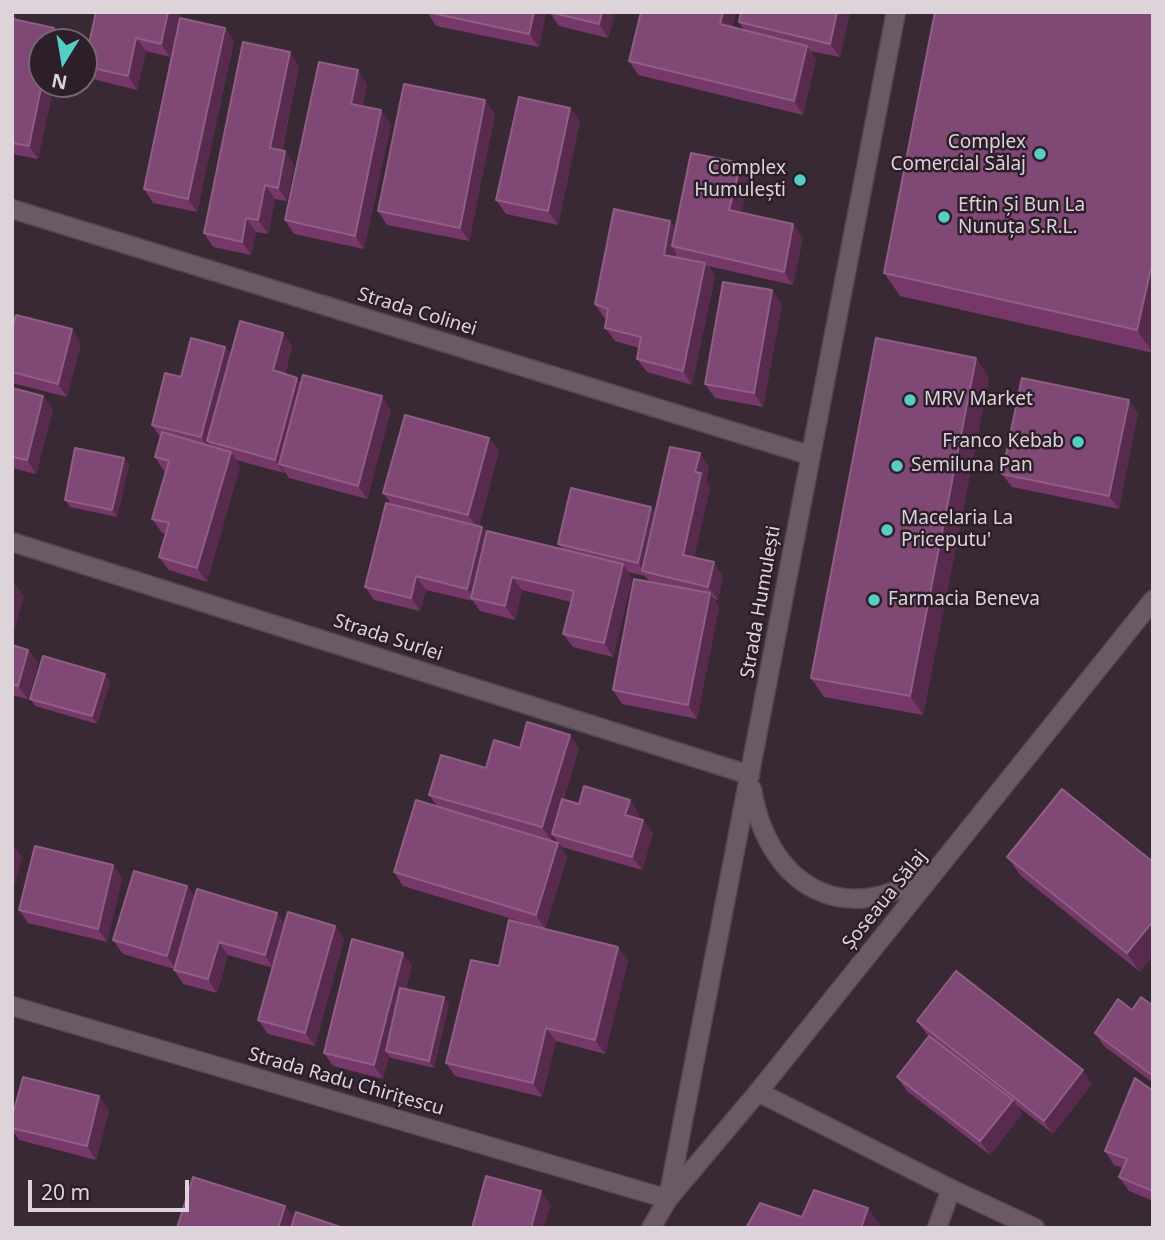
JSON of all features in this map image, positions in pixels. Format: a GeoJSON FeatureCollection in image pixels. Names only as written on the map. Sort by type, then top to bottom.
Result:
{"type":"FeatureCollection","features":[{"type":"Feature","properties":{"kind":"street","name":"Strada Humulești"},"geometry":{"type":"LineString","coordinates":[[668,1199],[896,12]]}},
{"type":"Feature","properties":{"kind":"street","name":"Strada Colinei"},"geometry":{"type":"LineString","coordinates":[[12,209],[809,455]]}},
{"type":"Feature","properties":{"kind":"street","name":"Strada Surlei"},"geometry":{"type":"LineString","coordinates":[[12,542],[750,775]]}},
{"type":"Feature","properties":{"kind":"street","name":"Șoseaua Sălaj"},"geometry":{"type":"LineString","coordinates":[[651,1228],[668,1199],[758,1092],[1153,600]]}},
{"type":"Feature","properties":{"kind":"street"},"geometry":{"type":"LineString","coordinates":[[750,775],[756,813],[765,837],[782,864],[805,884],[833,896],[865,899],[895,892],[944,860]]}},
{"type":"Feature","properties":{"kind":"street","name":"Strada Radu Chirițescu"},"geometry":{"type":"LineString","coordinates":[[12,1006],[668,1199]]}},
{"type":"Feature","properties":{"kind":"street"},"geometry":{"type":"LineString","coordinates":[[758,1092],[1035,1228]]}},
{"type":"Feature","properties":{"kind":"street"},"geometry":{"type":"LineString","coordinates":[[937,1228],[951,1189]]}},
{"type":"Feature","properties":{"kind":"building"},"geometry":{"type":"Polygon","coordinates":[[[96,12],[168,12],[161,44],[136,38],[128,76],[98,69],[98,28],[92,28],[96,12]]]}},
{"type":"Feature","properties":{"kind":"building"},"geometry":{"type":"Polygon","coordinates":[[[427,12],[534,12],[529,34],[427,12]]]}},
{"type":"Feature","properties":{"kind":"building"},"geometry":{"type":"Polygon","coordinates":[[[549,12],[602,12],[599,24],[549,12]]]}},
{"type":"Feature","properties":{"kind":"building"},"geometry":{"type":"Polygon","coordinates":[[[641,12],[723,12],[720,24],[807,46],[794,101],[629,61],[641,12]]]}},
{"type":"Feature","properties":{"kind":"building"},"geometry":{"type":"Polygon","coordinates":[[[741,12],[837,12],[830,44],[739,22],[741,12]]]}},
{"type":"Feature","properties":{"kind":"building","name":"Complex Comercial Sălaj"},"geometry":{"type":"Polygon","coordinates":[[[935,12],[1153,12],[1153,268],[1137,330],[884,273],[935,12]]]}},
{"type":"Feature","properties":{"kind":"building"},"geometry":{"type":"Polygon","coordinates":[[[180,18],[225,28],[188,199],[144,189],[180,18]]]}},
{"type":"Feature","properties":{"kind":"building"},"geometry":{"type":"Polygon","coordinates":[[[13,19],[54,28],[28,28],[28,98],[39,98],[29,146],[12,143],[13,19]]]}},
{"type":"Feature","properties":{"kind":"building"},"geometry":{"type":"Polygon","coordinates":[[[243,42],[290,52],[270,148],[285,151],[278,188],[265,185],[258,220],[246,218],[242,242],[204,233],[243,42]]]}},
{"type":"Feature","properties":{"kind":"building"},"geometry":{"type":"Polygon","coordinates":[[[319,62],[358,70],[351,104],[381,110],[355,236],[285,220],[319,62]]]}},
{"type":"Feature","properties":{"kind":"building"},"geometry":{"type":"Polygon","coordinates":[[[404,84],[485,100],[460,228],[378,211],[404,84]]]}},
{"type":"Feature","properties":{"kind":"building"},"geometry":{"type":"Polygon","coordinates":[[[519,97],[570,108],[548,211],[496,200],[519,97]]]}},
{"type":"Feature","properties":{"kind":"building"},"geometry":{"type":"Polygon","coordinates":[[[691,153],[741,163],[729,210],[793,224],[784,272],[672,246],[691,153]]]}},
{"type":"Feature","properties":{"kind":"building"},"geometry":{"type":"Polygon","coordinates":[[[614,209],[670,221],[664,255],[705,263],[683,371],[637,359],[641,337],[605,328],[608,309],[595,304],[614,209]]]}},
{"type":"Feature","properties":{"kind":"building"},"geometry":{"type":"Polygon","coordinates":[[[723,282],[772,290],[754,393],[705,384],[723,282]]]}},
{"type":"Feature","properties":{"kind":"building"},"geometry":{"type":"Polygon","coordinates":[[[16,315],[72,329],[58,384],[12,372],[12,330],[16,315]]]}},
{"type":"Feature","properties":{"kind":"building"},"geometry":{"type":"Polygon","coordinates":[[[240,321],[283,333],[273,370],[297,378],[275,460],[207,441],[240,321]]]}},
{"type":"Feature","properties":{"kind":"building"},"geometry":{"type":"Polygon","coordinates":[[[191,338],[225,347],[201,437],[152,425],[165,373],[181,377],[191,338]]]}},
{"type":"Feature","properties":{"kind":"building"},"geometry":{"type":"Polygon","coordinates":[[[876,338],[976,358],[910,696],[811,678],[876,338]]]}},
{"type":"Feature","properties":{"kind":"building"},"geometry":{"type":"Polygon","coordinates":[[[303,375],[382,396],[358,486],[279,464],[303,375]]]}},
{"type":"Feature","properties":{"kind":"building"},"geometry":{"type":"Polygon","coordinates":[[[1022,378],[1129,400],[1109,496],[1002,474],[1022,378]]]}},
{"type":"Feature","properties":{"kind":"building"},"geometry":{"type":"Polygon","coordinates":[[[12,388],[43,396],[27,460],[12,457],[12,388]]]}},
{"type":"Feature","properties":{"kind":"building"},"geometry":{"type":"Polygon","coordinates":[[[405,415],[489,438],[468,515],[383,493],[405,415]]]}},
{"type":"Feature","properties":{"kind":"building"},"geometry":{"type":"Polygon","coordinates":[[[162,432],[231,452],[197,568],[159,557],[169,523],[152,519],[169,461],[155,457],[162,432]]]}},
{"type":"Feature","properties":{"kind":"building"},"geometry":{"type":"Polygon","coordinates":[[[670,447],[700,453],[695,472],[701,473],[683,555],[714,562],[708,587],[642,571],[670,447]]]}},
{"type":"Feature","properties":{"kind":"building"},"geometry":{"type":"Polygon","coordinates":[[[75,448],[124,458],[112,510],[65,500],[75,448]]]}},
{"type":"Feature","properties":{"kind":"building"},"geometry":{"type":"Polygon","coordinates":[[[571,488],[651,507],[638,563],[558,544],[571,488]]]}},
{"type":"Feature","properties":{"kind":"building"},"geometry":{"type":"Polygon","coordinates":[[[386,503],[482,527],[467,589],[416,576],[411,598],[365,587],[386,503]]]}},
{"type":"Feature","properties":{"kind":"building"},"geometry":{"type":"Polygon","coordinates":[[[487,531],[623,564],[604,643],[563,634],[574,591],[512,577],[505,606],[471,598],[487,531]]]}},
{"type":"Feature","properties":{"kind":"building"},"geometry":{"type":"Polygon","coordinates":[[[634,579],[710,593],[688,705],[613,690],[634,579]]]}},
{"type":"Feature","properties":{"kind":"building"},"geometry":{"type":"Polygon","coordinates":[[[12,645],[28,650],[18,686],[12,684],[12,645]]]}},
{"type":"Feature","properties":{"kind":"building"},"geometry":{"type":"Polygon","coordinates":[[[43,656],[105,674],[92,716],[30,699],[43,656]]]}},
{"type":"Feature","properties":{"kind":"building"},"geometry":{"type":"Polygon","coordinates":[[[527,722],[570,735],[542,827],[429,795],[441,755],[486,768],[494,740],[520,748],[527,722]]]}},
{"type":"Feature","properties":{"kind":"building"},"geometry":{"type":"Polygon","coordinates":[[[584,786],[630,800],[625,815],[643,820],[632,857],[552,834],[562,799],[579,804],[584,786]]]}},
{"type":"Feature","properties":{"kind":"building"},"geometry":{"type":"Polygon","coordinates":[[[1062,789],[1153,862],[1153,921],[1127,953],[1007,857],[1062,789]]]}},
{"type":"Feature","properties":{"kind":"building"},"geometry":{"type":"Polygon","coordinates":[[[416,800],[558,843],[536,915],[394,872],[416,800]]]}},
{"type":"Feature","properties":{"kind":"building"},"geometry":{"type":"Polygon","coordinates":[[[35,846],[113,865],[98,929],[19,910],[35,846]]]}},
{"type":"Feature","properties":{"kind":"building"},"geometry":{"type":"Polygon","coordinates":[[[134,871],[187,886],[167,956],[113,940],[134,871]]]}},
{"type":"Feature","properties":{"kind":"building"},"geometry":{"type":"Polygon","coordinates":[[[197,889],[277,913],[265,955],[219,942],[208,979],[174,970],[197,889]]]}},
{"type":"Feature","properties":{"kind":"building"},"geometry":{"type":"Polygon","coordinates":[[[288,912],[335,926],[305,1033],[258,1020],[288,912]]]}},
{"type":"Feature","properties":{"kind":"building"},"geometry":{"type":"Polygon","coordinates":[[[509,920],[618,947],[595,1040],[546,1028],[533,1083],[446,1063],[471,960],[499,966],[509,920]]]}},
{"type":"Feature","properties":{"kind":"building"},"geometry":{"type":"Polygon","coordinates":[[[352,939],[403,953],[374,1065],[324,1053],[352,939]]]}},
{"type":"Feature","properties":{"kind":"building"},"geometry":{"type":"Polygon","coordinates":[[[956,971],[1083,1070],[1044,1121],[917,1021],[956,971]]]}},
{"type":"Feature","properties":{"kind":"building"},"geometry":{"type":"Polygon","coordinates":[[[400,988],[444,997],[429,1061],[386,1051],[400,988]]]}},
{"type":"Feature","properties":{"kind":"building"},"geometry":{"type":"Polygon","coordinates":[[[1141,997],[1153,1006],[1153,1076],[1095,1033],[1118,999],[1132,1010],[1141,997]]]}},
{"type":"Feature","properties":{"kind":"building"},"geometry":{"type":"Polygon","coordinates":[[[929,1036],[1013,1100],[980,1141],[897,1077],[929,1036]]]}},
{"type":"Feature","properties":{"kind":"building"},"geometry":{"type":"Polygon","coordinates":[[[23,1077],[99,1096],[87,1146],[12,1128],[12,1118],[23,1077]]]}},
{"type":"Feature","properties":{"kind":"building"},"geometry":{"type":"Polygon","coordinates":[[[1135,1078],[1153,1091],[1153,1191],[1119,1177],[1127,1159],[1105,1151],[1135,1078]]]}},
{"type":"Feature","properties":{"kind":"building"},"geometry":{"type":"Polygon","coordinates":[[[486,1176],[541,1191],[531,1228],[472,1228],[486,1176]]]}},
{"type":"Feature","properties":{"kind":"building"},"geometry":{"type":"Polygon","coordinates":[[[193,1177],[285,1206],[278,1228],[177,1228],[193,1177]]]}},
{"type":"Feature","properties":{"kind":"building"},"geometry":{"type":"Polygon","coordinates":[[[814,1190],[868,1208],[861,1228],[746,1228],[760,1203],[802,1217],[814,1190]]]}},
{"type":"Feature","properties":{"kind":"building"},"geometry":{"type":"Polygon","coordinates":[[[296,1212],[343,1228],[291,1228],[296,1212]]]}},
{"type":"Feature","properties":{"kind":"place","name":"Complex Comercial Sălaj"},"geometry":{"type":"Point","coordinates":[1040,154]}},
{"type":"Feature","properties":{"kind":"place","name":"Complex Humulești"},"geometry":{"type":"Point","coordinates":[800,180]}},
{"type":"Feature","properties":{"kind":"place","name":"Eftin Și Bun La Nunuța S.R.L."},"geometry":{"type":"Point","coordinates":[944,217]}},
{"type":"Feature","properties":{"kind":"place","name":"MRV Market"},"geometry":{"type":"Point","coordinates":[910,400]}},
{"type":"Feature","properties":{"kind":"place","name":"Franco Kebab"},"geometry":{"type":"Point","coordinates":[1078,442]}},
{"type":"Feature","properties":{"kind":"place","name":"Semiluna Pan"},"geometry":{"type":"Point","coordinates":[897,466]}},
{"type":"Feature","properties":{"kind":"place","name":"Macelaria La Priceputu'"},"geometry":{"type":"Point","coordinates":[887,530]}},
{"type":"Feature","properties":{"kind":"place","name":"Farmacia Beneva"},"geometry":{"type":"Point","coordinates":[874,600]}}]}
